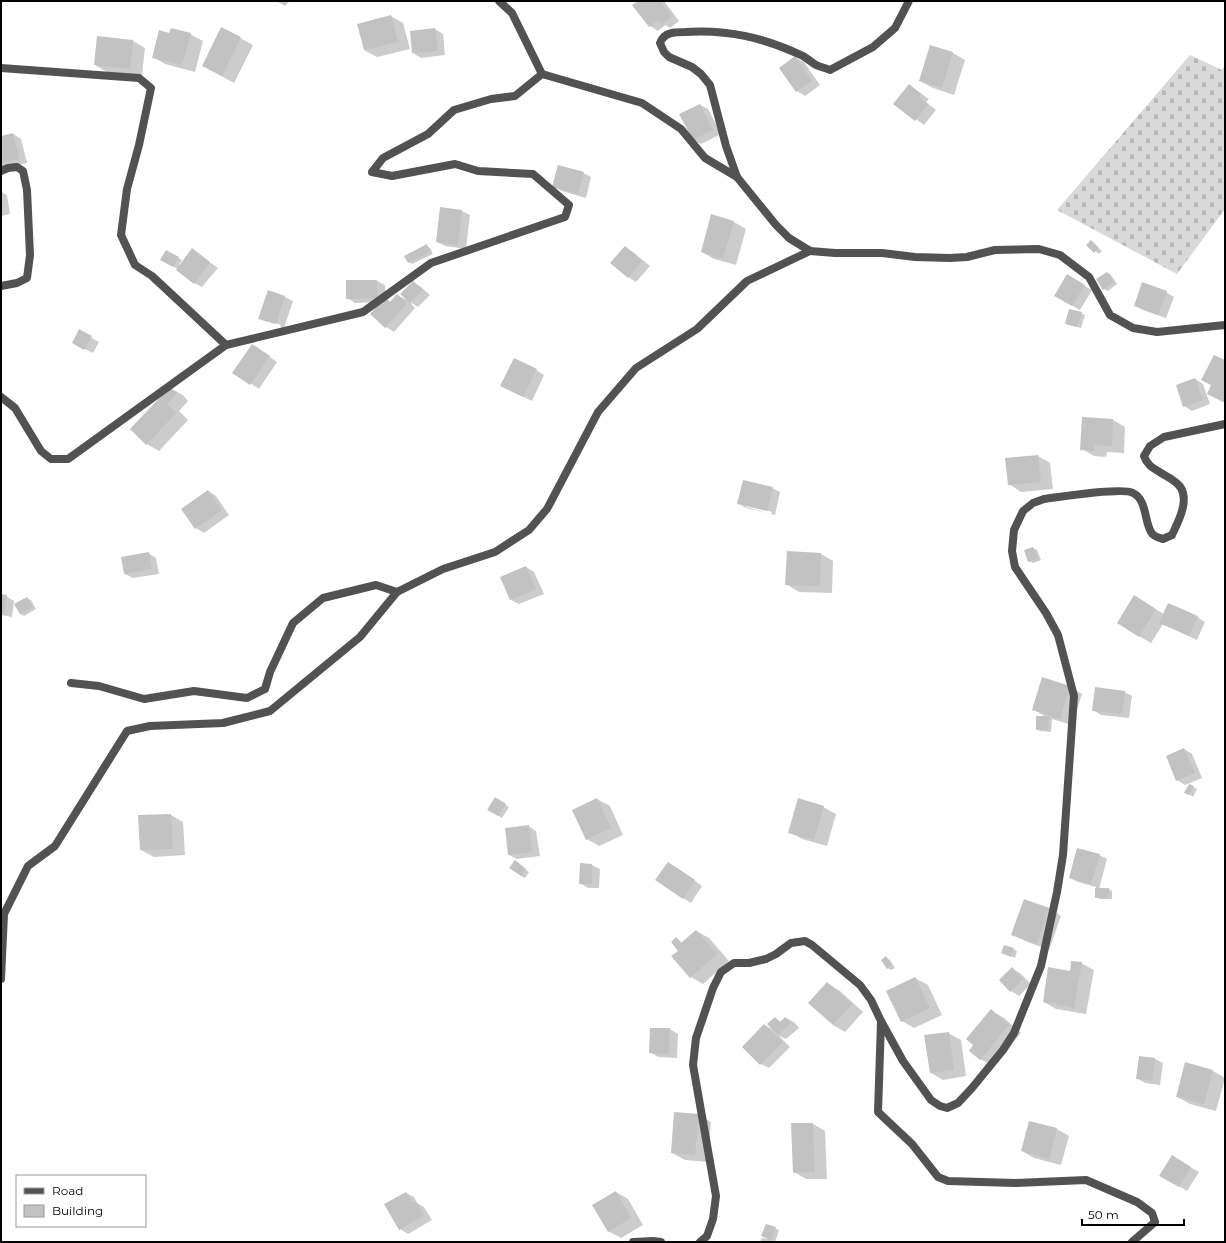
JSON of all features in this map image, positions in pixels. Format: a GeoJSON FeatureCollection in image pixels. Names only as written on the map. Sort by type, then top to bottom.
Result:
{"type":"FeatureCollection","features":[{"type":"Feature","properties":{"kind":"street"},"geometry":{"type":"LineString","coordinates":[[499,1],[512,13],[542,74],[642,103],[681,129],[706,158],[737,177],[776,225],[789,238],[810,251],[835,253],[882,253],[915,257],[950,258],[967,257],[995,250],[1039,249],[1060,254],[1089,277],[1110,315],[1133,328],[1157,332],[1225,325]]}},
{"type":"Feature","properties":{"kind":"street"},"geometry":{"type":"LineString","coordinates":[[737,177],[726,146],[710,85],[701,74],[692,67],[664,52],[660,43],[661,38],[667,34],[707,31],[748,36],[764,40],[804,57],[816,65],[830,70],[872,47],[895,28],[909,1]]}},
{"type":"Feature","properties":{"kind":"street"},"geometry":{"type":"LineString","coordinates":[[1,68],[139,78],[151,88],[139,145],[127,189],[121,235],[135,265],[152,276],[226,345]]}},
{"type":"Feature","properties":{"kind":"street"},"geometry":{"type":"LineString","coordinates":[[1,397],[15,408],[41,451],[52,459],[68,459],[226,345],[363,312],[431,263],[565,217],[569,205],[533,174],[478,171],[455,164],[392,176],[372,172],[383,158],[428,134],[454,110],[491,99],[515,96],[542,74]]}},
{"type":"Feature","properties":{"kind":"street"},"geometry":{"type":"LineString","coordinates":[[1,171],[8,168],[17,167],[23,171],[27,190],[30,255],[27,278],[17,283],[1,286]]}},
{"type":"Feature","properties":{"kind":"street"},"geometry":{"type":"LineString","coordinates":[[1,979],[4,914],[28,866],[55,846],[127,731],[150,726],[224,723],[270,710],[360,637],[397,592],[443,569],[495,552],[529,530],[547,509],[598,412],[636,368],[697,329],[747,281],[810,251]]}},
{"type":"Feature","properties":{"kind":"street"},"geometry":{"type":"LineString","coordinates":[[700,1242],[707,1236],[713,1218],[716,1196],[693,1065],[694,1050],[696,1038],[710,995],[720,972],[734,963],[749,963],[766,959],[791,943],[805,941],[812,945],[860,985],[871,1000],[903,1061],[931,1100],[940,1106],[947,1108],[958,1103],[972,1088],[1003,1050],[1014,1033],[1040,966],[1057,892],[1063,855],[1074,696],[1058,635],[1046,613],[1016,567],[1012,551],[1014,530],[1023,512],[1033,503],[1044,499],[1119,491],[1132,492],[1136,495],[1142,504],[1151,532],[1156,537],[1164,539],[1172,535],[1180,519],[1184,498],[1181,487],[1173,479],[1146,463],[1144,456],[1150,446],[1164,437],[1225,424]]}},
{"type":"Feature","properties":{"kind":"street"},"geometry":{"type":"LineString","coordinates":[[71,683],[99,686],[144,699],[194,691],[247,698],[265,689],[270,672],[293,623],[323,598],[376,585],[397,592]]}},
{"type":"Feature","properties":{"kind":"street"},"geometry":{"type":"LineString","coordinates":[[881,1021],[878,1112],[912,1144],[938,1177],[948,1182],[1007,1183],[1086,1180],[1137,1202],[1152,1213],[1155,1222],[1132,1242]]}},
{"type":"Feature","properties":{"kind":"street"},"geometry":{"type":"LineString","coordinates":[[633,1242],[661,1242]]}},
{"type":"Feature","properties":{"kind":"green space"},"geometry":{"type":"Polygon","coordinates":[[[1190,55],[1222,70],[1225,65],[1225,209],[1177,274],[1057,210],[1190,55]]]}},
{"type":"Feature","properties":{"kind":"building"},"geometry":{"type":"Polygon","coordinates":[[[638,1],[660,1],[672,16],[662,24],[658,20],[649,27],[632,5],[638,1]]]}},
{"type":"Feature","properties":{"kind":"building"},"geometry":{"type":"Polygon","coordinates":[[[391,15],[398,42],[364,50],[357,24],[391,15]]]}},
{"type":"Feature","properties":{"kind":"building"},"geometry":{"type":"Polygon","coordinates":[[[221,27],[241,37],[222,76],[202,66],[221,27]]]}},
{"type":"Feature","properties":{"kind":"building"},"geometry":{"type":"Polygon","coordinates":[[[171,28],[191,33],[182,65],[152,58],[159,30],[169,33],[171,28]]]}},
{"type":"Feature","properties":{"kind":"building"},"geometry":{"type":"Polygon","coordinates":[[[435,28],[438,51],[412,53],[410,31],[435,28]]]}},
{"type":"Feature","properties":{"kind":"building"},"geometry":{"type":"Polygon","coordinates":[[[97,36],[133,40],[130,69],[94,65],[97,36]]]}},
{"type":"Feature","properties":{"kind":"building"},"geometry":{"type":"Polygon","coordinates":[[[930,45],[953,52],[942,88],[919,81],[930,45]]]}},
{"type":"Feature","properties":{"kind":"building"},"geometry":{"type":"Polygon","coordinates":[[[795,56],[812,81],[796,92],[779,68],[795,56]]]}},
{"type":"Feature","properties":{"kind":"building"},"geometry":{"type":"Polygon","coordinates":[[[909,84],[921,94],[919,97],[928,104],[915,121],[893,104],[909,84]]]}},
{"type":"Feature","properties":{"kind":"building"},"geometry":{"type":"Polygon","coordinates":[[[700,104],[713,130],[693,140],[679,114],[700,104]]]}},
{"type":"Feature","properties":{"kind":"building"},"geometry":{"type":"Polygon","coordinates":[[[13,133],[19,159],[1,163],[1,136],[13,133]]]}},
{"type":"Feature","properties":{"kind":"building"},"geometry":{"type":"Polygon","coordinates":[[[558,165],[584,172],[578,194],[552,187],[558,165]]]}},
{"type":"Feature","properties":{"kind":"building"},"geometry":{"type":"Polygon","coordinates":[[[440,207],[462,210],[458,245],[436,242],[440,207]]]}},
{"type":"Feature","properties":{"kind":"building"},"geometry":{"type":"Polygon","coordinates":[[[711,214],[734,221],[723,259],[701,252],[711,214]]]}},
{"type":"Feature","properties":{"kind":"building"},"geometry":{"type":"Polygon","coordinates":[[[1091,240],[1099,248],[1094,253],[1086,245],[1091,240]]]}},
{"type":"Feature","properties":{"kind":"building"},"geometry":{"type":"Polygon","coordinates":[[[427,244],[430,252],[408,263],[404,256],[427,244]]]}},
{"type":"Feature","properties":{"kind":"building"},"geometry":{"type":"Polygon","coordinates":[[[625,246],[642,261],[628,278],[610,263],[625,246]]]}},
{"type":"Feature","properties":{"kind":"building"},"geometry":{"type":"Polygon","coordinates":[[[192,248],[210,262],[194,284],[176,270],[192,248]]]}},
{"type":"Feature","properties":{"kind":"building"},"geometry":{"type":"Polygon","coordinates":[[[166,250],[179,257],[173,267],[160,260],[166,250]]]}},
{"type":"Feature","properties":{"kind":"building"},"geometry":{"type":"Polygon","coordinates":[[[1107,272],[1114,282],[1103,290],[1096,279],[1107,272]]]}},
{"type":"Feature","properties":{"kind":"building"},"geometry":{"type":"Polygon","coordinates":[[[1067,274],[1085,285],[1072,306],[1054,296],[1067,274]]]}},
{"type":"Feature","properties":{"kind":"building"},"geometry":{"type":"Polygon","coordinates":[[[346,280],[377,280],[377,298],[346,299],[346,280]]]}},
{"type":"Feature","properties":{"kind":"building"},"geometry":{"type":"Polygon","coordinates":[[[413,281],[423,290],[410,303],[400,294],[413,281]]]}},
{"type":"Feature","properties":{"kind":"building"},"geometry":{"type":"Polygon","coordinates":[[[1142,282],[1167,291],[1158,315],[1134,306],[1142,282]]]}},
{"type":"Feature","properties":{"kind":"building"},"geometry":{"type":"Polygon","coordinates":[[[268,290],[285,296],[276,324],[258,319],[268,290]]]}},
{"type":"Feature","properties":{"kind":"building"},"geometry":{"type":"Polygon","coordinates":[[[397,294],[407,303],[385,328],[370,314],[385,297],[390,302],[397,294]]]}},
{"type":"Feature","properties":{"kind":"building"},"geometry":{"type":"Polygon","coordinates":[[[1069,309],[1082,312],[1077,327],[1065,324],[1069,309]]]}},
{"type":"Feature","properties":{"kind":"building"},"geometry":{"type":"Polygon","coordinates":[[[79,329],[92,336],[84,350],[72,343],[79,329]]]}},
{"type":"Feature","properties":{"kind":"building"},"geometry":{"type":"Polygon","coordinates":[[[252,344],[270,356],[250,385],[232,373],[252,344]]]}},
{"type":"Feature","properties":{"kind":"building"},"geometry":{"type":"Polygon","coordinates":[[[1214,355],[1225,360],[1225,403],[1207,394],[1211,385],[1201,380],[1214,355]]]}},
{"type":"Feature","properties":{"kind":"building"},"geometry":{"type":"Polygon","coordinates":[[[514,358],[537,369],[523,397],[500,386],[514,358]]]}},
{"type":"Feature","properties":{"kind":"building"},"geometry":{"type":"Polygon","coordinates":[[[1195,378],[1203,400],[1183,407],[1176,385],[1195,378]]]}},
{"type":"Feature","properties":{"kind":"building"},"geometry":{"type":"Polygon","coordinates":[[[170,387],[177,393],[167,404],[176,413],[146,445],[130,429],[170,387]]]}},
{"type":"Feature","properties":{"kind":"building"},"geometry":{"type":"Polygon","coordinates":[[[1082,417],[1113,419],[1112,446],[1094,445],[1094,451],[1080,450],[1082,417]]]}},
{"type":"Feature","properties":{"kind":"building"},"geometry":{"type":"Polygon","coordinates":[[[1038,455],[1041,482],[1008,485],[1005,458],[1038,455]]]}},
{"type":"Feature","properties":{"kind":"building"},"geometry":{"type":"Polygon","coordinates":[[[743,480],[773,487],[767,511],[737,504],[743,480]]]}},
{"type":"Feature","properties":{"kind":"building"},"geometry":{"type":"Polygon","coordinates":[[[208,490],[222,510],[195,529],[181,509],[208,490]]]}},
{"type":"Feature","properties":{"kind":"building"},"geometry":{"type":"Polygon","coordinates":[[[1033,547],[1038,558],[1028,562],[1024,550],[1033,547]]]}},
{"type":"Feature","properties":{"kind":"building"},"geometry":{"type":"Polygon","coordinates":[[[787,551],[821,553],[820,586],[785,585],[787,551]]]}},
{"type":"Feature","properties":{"kind":"building"},"geometry":{"type":"Polygon","coordinates":[[[149,552],[152,569],[124,574],[121,557],[149,552]]]}},
{"type":"Feature","properties":{"kind":"building"},"geometry":{"type":"Polygon","coordinates":[[[526,566],[536,589],[510,600],[500,577],[526,566]]]}},
{"type":"Feature","properties":{"kind":"building"},"geometry":{"type":"Polygon","coordinates":[[[1,594],[7,595],[4,613],[1,612],[1,594]]]}},
{"type":"Feature","properties":{"kind":"building"},"geometry":{"type":"Polygon","coordinates":[[[1134,595],[1156,609],[1139,637],[1117,623],[1134,595]]]}},
{"type":"Feature","properties":{"kind":"building"},"geometry":{"type":"Polygon","coordinates":[[[27,597],[33,607],[20,614],[14,604],[27,597]]]}},
{"type":"Feature","properties":{"kind":"building"},"geometry":{"type":"Polygon","coordinates":[[[1168,603],[1198,616],[1189,636],[1159,623],[1168,603]]]}},
{"type":"Feature","properties":{"kind":"building"},"geometry":{"type":"Polygon","coordinates":[[[1042,677],[1070,686],[1060,719],[1032,710],[1042,677]]]}},
{"type":"Feature","properties":{"kind":"building"},"geometry":{"type":"Polygon","coordinates":[[[1095,687],[1125,691],[1122,714],[1092,711],[1095,687]]]}},
{"type":"Feature","properties":{"kind":"building"},"geometry":{"type":"Polygon","coordinates":[[[1036,716],[1049,716],[1048,730],[1036,730],[1036,716]]]}},
{"type":"Feature","properties":{"kind":"building"},"geometry":{"type":"Polygon","coordinates":[[[1184,748],[1195,773],[1176,781],[1166,756],[1184,748]]]}},
{"type":"Feature","properties":{"kind":"building"},"geometry":{"type":"Polygon","coordinates":[[[1189,784],[1194,786],[1189,795],[1184,793],[1189,784]]]}},
{"type":"Feature","properties":{"kind":"building"},"geometry":{"type":"Polygon","coordinates":[[[495,797],[506,804],[498,816],[487,810],[495,797]]]}},
{"type":"Feature","properties":{"kind":"building"},"geometry":{"type":"Polygon","coordinates":[[[597,798],[611,828],[586,840],[572,810],[597,798]]]}},
{"type":"Feature","properties":{"kind":"building"},"geometry":{"type":"Polygon","coordinates":[[[798,798],[824,806],[814,840],[788,833],[798,798]]]}},
{"type":"Feature","properties":{"kind":"building"},"geometry":{"type":"Polygon","coordinates":[[[171,814],[173,849],[140,850],[138,815],[171,814]]]}},
{"type":"Feature","properties":{"kind":"building"},"geometry":{"type":"Polygon","coordinates":[[[529,825],[532,852],[508,855],[505,828],[529,825]]]}},
{"type":"Feature","properties":{"kind":"building"},"geometry":{"type":"Polygon","coordinates":[[[1077,848],[1100,854],[1091,884],[1069,878],[1077,848]]]}},
{"type":"Feature","properties":{"kind":"building"},"geometry":{"type":"Polygon","coordinates":[[[515,860],[526,869],[521,876],[509,868],[515,860]]]}},
{"type":"Feature","properties":{"kind":"building"},"geometry":{"type":"Polygon","coordinates":[[[668,862],[695,880],[683,899],[655,880],[668,862]]]}},
{"type":"Feature","properties":{"kind":"building"},"geometry":{"type":"Polygon","coordinates":[[[580,863],[592,864],[592,884],[579,884],[580,863]]]}},
{"type":"Feature","properties":{"kind":"building"},"geometry":{"type":"Polygon","coordinates":[[[1095,888],[1109,888],[1109,897],[1095,898],[1095,888]]]}},
{"type":"Feature","properties":{"kind":"building"},"geometry":{"type":"Polygon","coordinates":[[[1024,899],[1049,908],[1037,944],[1011,935],[1024,899]]]}},
{"type":"Feature","properties":{"kind":"building"},"geometry":{"type":"Polygon","coordinates":[[[696,930],[717,954],[690,978],[671,956],[678,951],[671,942],[676,937],[681,943],[696,930]]]}},
{"type":"Feature","properties":{"kind":"building"},"geometry":{"type":"Polygon","coordinates":[[[1004,945],[1014,948],[1011,957],[1001,953],[1004,945]]]}},
{"type":"Feature","properties":{"kind":"building"},"geometry":{"type":"Polygon","coordinates":[[[886,956],[892,965],[887,969],[881,960],[886,956]]]}},
{"type":"Feature","properties":{"kind":"building"},"geometry":{"type":"Polygon","coordinates":[[[1071,961],[1082,962],[1074,1008],[1043,1002],[1048,967],[1070,971],[1071,961]]]}},
{"type":"Feature","properties":{"kind":"building"},"geometry":{"type":"Polygon","coordinates":[[[1012,967],[1023,979],[1010,992],[999,980],[1012,967]]]}},
{"type":"Feature","properties":{"kind":"building"},"geometry":{"type":"Polygon","coordinates":[[[915,977],[930,1008],[901,1022],[886,991],[915,977]]]}},
{"type":"Feature","properties":{"kind":"building"},"geometry":{"type":"Polygon","coordinates":[[[827,982],[852,1004],[833,1025],[808,1003],[827,982]]]}},
{"type":"Feature","properties":{"kind":"building"},"geometry":{"type":"Polygon","coordinates":[[[991,1009],[1009,1025],[980,1060],[969,1051],[973,1045],[966,1039],[991,1009]]]}},
{"type":"Feature","properties":{"kind":"building"},"geometry":{"type":"Polygon","coordinates":[[[775,1017],[780,1022],[785,1017],[791,1023],[778,1035],[767,1024],[775,1017]]]}},
{"type":"Feature","properties":{"kind":"building"},"geometry":{"type":"Polygon","coordinates":[[[764,1024],[783,1042],[760,1065],[742,1047],[764,1024]]]}},
{"type":"Feature","properties":{"kind":"building"},"geometry":{"type":"Polygon","coordinates":[[[650,1028],[670,1028],[669,1054],[649,1053],[650,1028]]]}},
{"type":"Feature","properties":{"kind":"building"},"geometry":{"type":"Polygon","coordinates":[[[949,1032],[954,1070],[930,1073],[924,1035],[949,1032]]]}},
{"type":"Feature","properties":{"kind":"building"},"geometry":{"type":"Polygon","coordinates":[[[1139,1056],[1155,1058],[1152,1081],[1136,1079],[1139,1056]]]}},
{"type":"Feature","properties":{"kind":"building"},"geometry":{"type":"Polygon","coordinates":[[[1185,1062],[1213,1070],[1204,1104],[1176,1097],[1185,1062]]]}},
{"type":"Feature","properties":{"kind":"building"},"geometry":{"type":"Polygon","coordinates":[[[674,1112],[699,1114],[695,1155],[671,1153],[674,1112]]]}},
{"type":"Feature","properties":{"kind":"building"},"geometry":{"type":"Polygon","coordinates":[[[1029,1121],[1057,1128],[1049,1159],[1021,1151],[1029,1121]]]}},
{"type":"Feature","properties":{"kind":"building"},"geometry":{"type":"Polygon","coordinates":[[[791,1123],[813,1123],[815,1172],[793,1173],[791,1123]]]}},
{"type":"Feature","properties":{"kind":"building"},"geometry":{"type":"Polygon","coordinates":[[[1172,1155],[1191,1167],[1179,1187],[1159,1176],[1172,1155]]]}},
{"type":"Feature","properties":{"kind":"building"},"geometry":{"type":"Polygon","coordinates":[[[616,1191],[631,1218],[608,1232],[592,1205],[616,1191]]]}},
{"type":"Feature","properties":{"kind":"building"},"geometry":{"type":"Polygon","coordinates":[[[406,1192],[413,1203],[416,1201],[424,1215],[399,1230],[384,1204],[406,1192]]]}},
{"type":"Feature","properties":{"kind":"building"},"geometry":{"type":"Polygon","coordinates":[[[766,1224],[776,1227],[771,1240],[761,1236],[766,1224]]]}}]}
